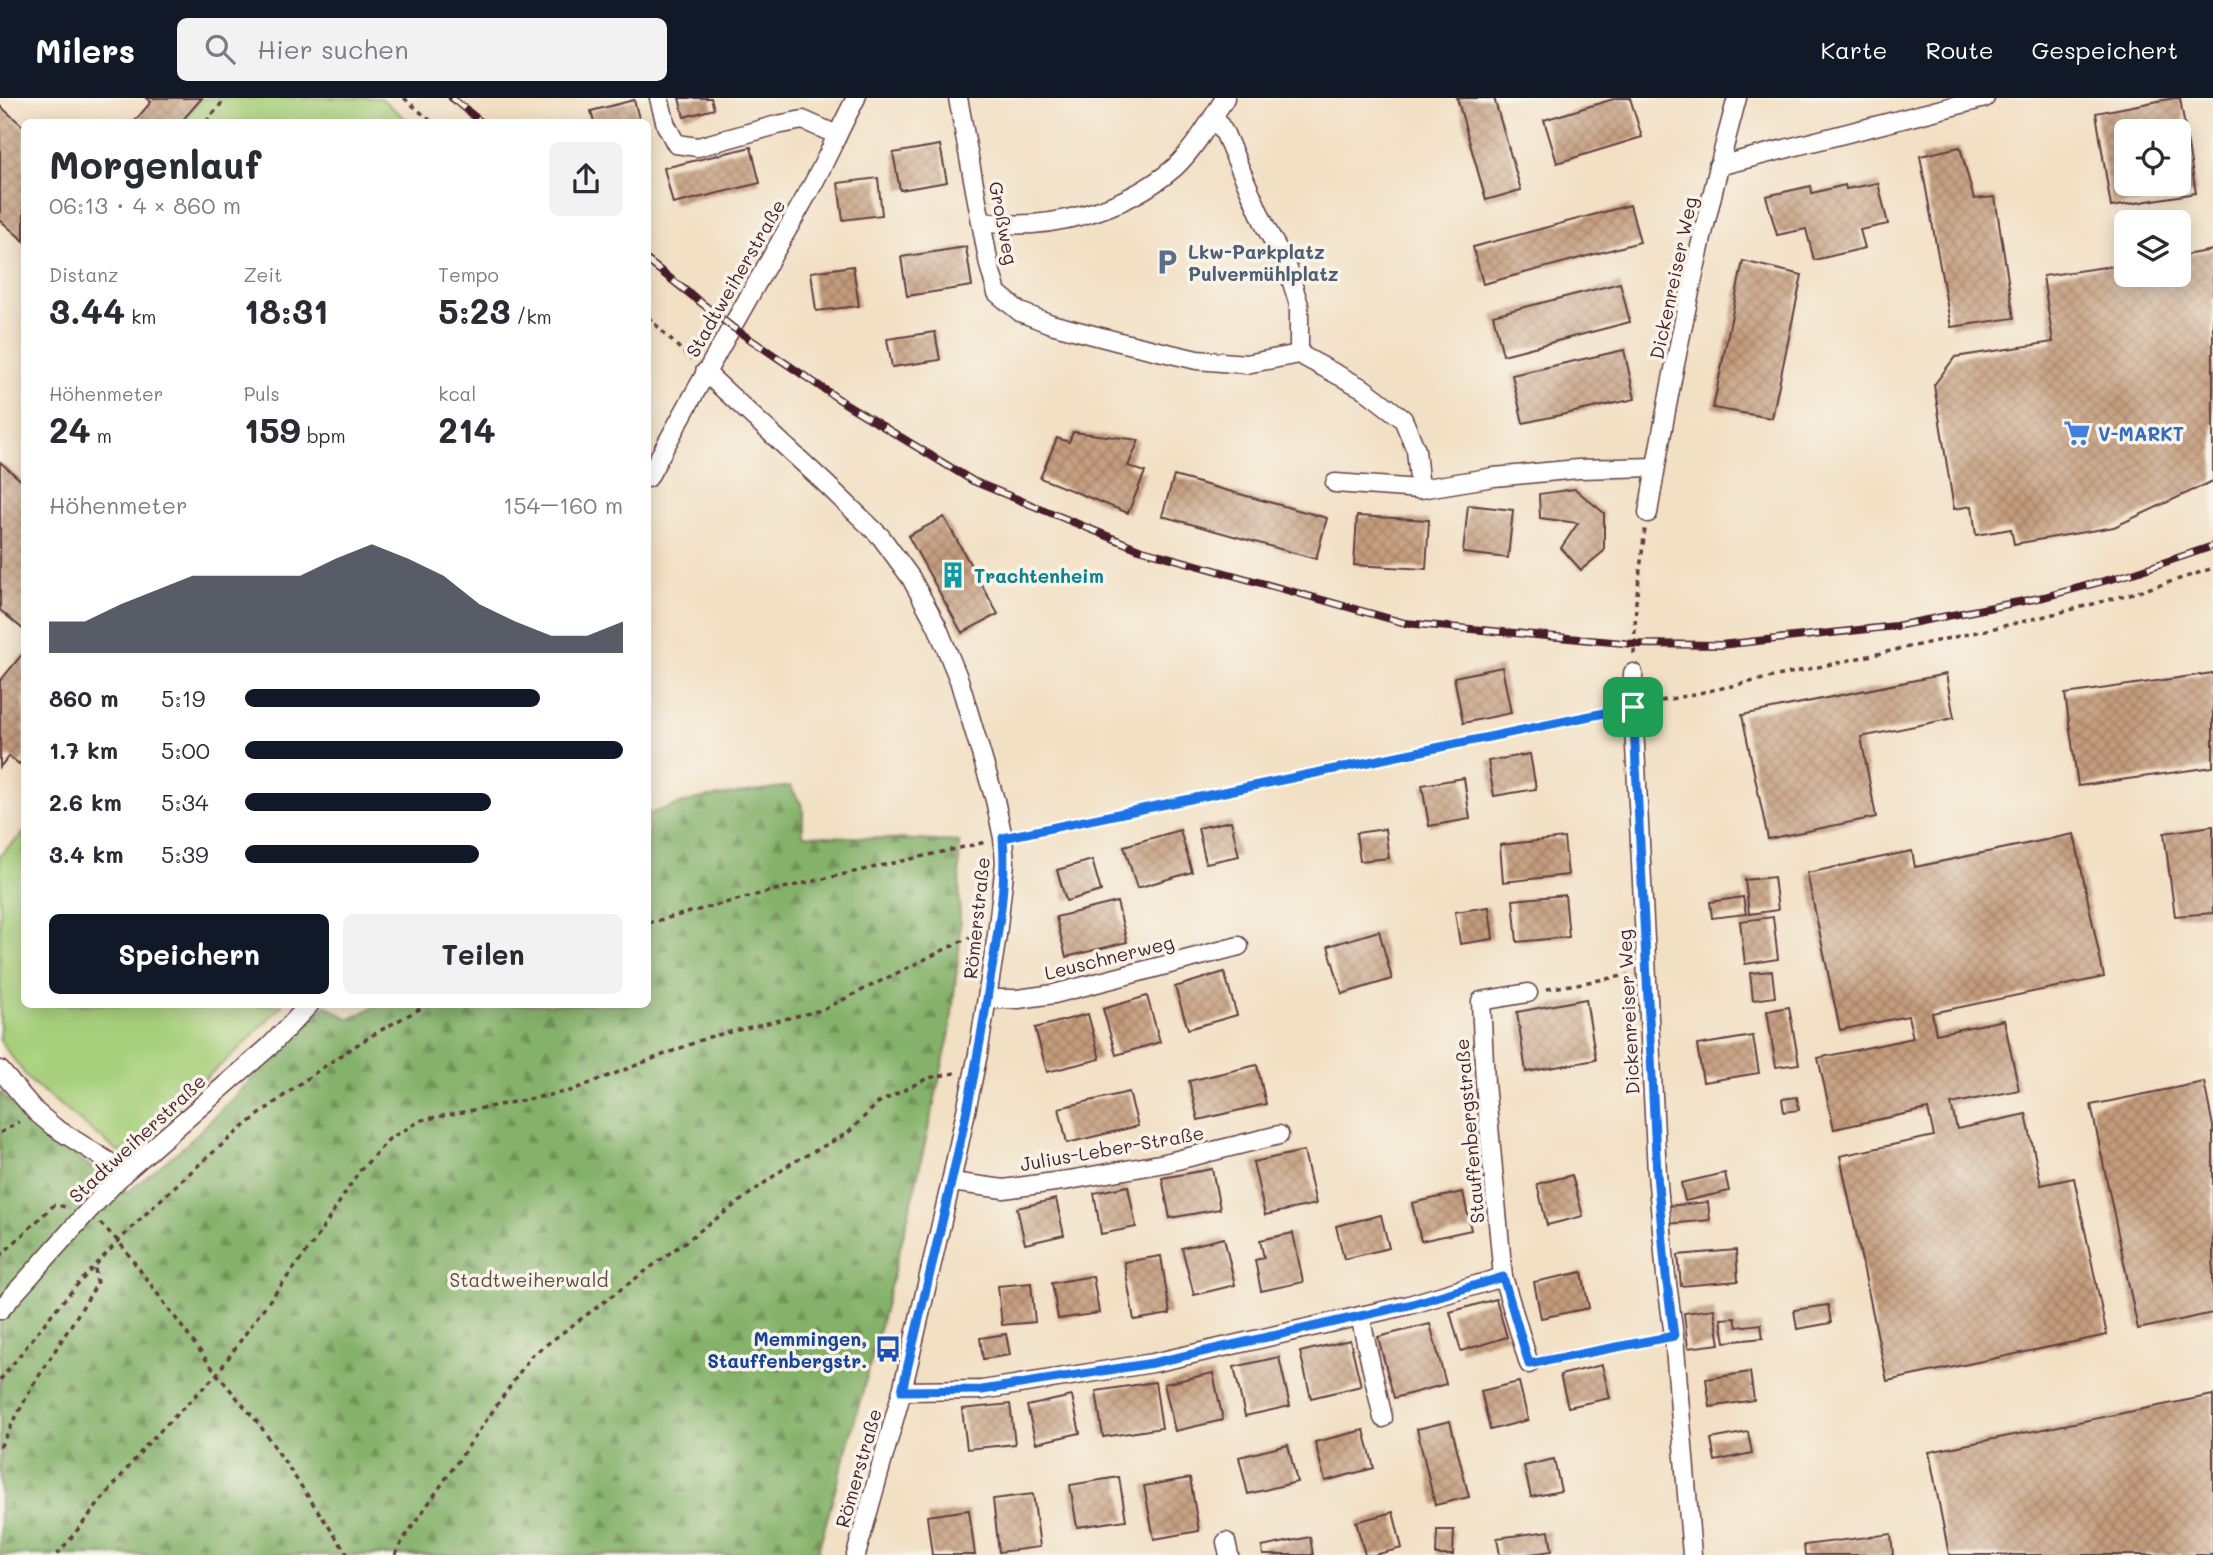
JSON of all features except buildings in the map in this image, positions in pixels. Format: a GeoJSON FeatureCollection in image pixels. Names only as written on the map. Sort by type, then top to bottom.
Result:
{"type":"FeatureCollection","features":[{"type":"Feature","properties":{"kind":"street"},"geometry":{"type":"LineString","coordinates":[[659,98],[666,125],[676,144],[698,146],[803,120],[836,135]]}},
{"type":"Feature","properties":{"kind":"street","name":"Stadtweiherstraße"},"geometry":{"type":"LineString","coordinates":[[651,472],[815,180],[856,98]]}},
{"type":"Feature","properties":{"kind":"street","name":"Großweg"},"geometry":{"type":"LineString","coordinates":[[958,98],[989,265],[997,293],[1020,312],[1051,324],[1197,360],[1246,364],[1299,354]]}},
{"type":"Feature","properties":{"kind":"street"},"geometry":{"type":"LineString","coordinates":[[983,222],[1014,225],[1063,220],[1100,209],[1142,191],[1176,166],[1214,116],[1224,98]]}},
{"type":"Feature","properties":{"kind":"street","name":"Dickenreiser Weg"},"geometry":{"type":"LineString","coordinates":[[1647,513],[1718,166],[1737,98]]}},
{"type":"Feature","properties":{"kind":"street"},"geometry":{"type":"LineString","coordinates":[[1718,166],[1985,98]]}},
{"type":"Feature","properties":{"kind":"street"},"geometry":{"type":"LineString","coordinates":[[1214,116],[1266,228],[1287,266],[1299,305],[1299,354],[1364,389],[1403,419],[1416,450],[1420,489]]}},
{"type":"Feature","properties":{"kind":"street","name":"Römerstraße"},"geometry":{"type":"LineString","coordinates":[[705,373],[872,528],[911,578],[937,626],[959,680],[995,800],[1003,838],[1005,863],[997,935],[978,1054],[902,1391],[856,1555]]}},
{"type":"Feature","properties":{"kind":"street"},"geometry":{"type":"LineString","coordinates":[[1335,483],[1420,489],[1494,477],[1578,469],[1655,467]]}},
{"type":"Feature","properties":{"kind":"street","name":"Dickenreiser Weg"},"geometry":{"type":"LineString","coordinates":[[1633,673],[1657,1174],[1674,1336],[1692,1555]]}},
{"type":"Feature","properties":{"kind":"street","name":"Leuschnerweg"},"geometry":{"type":"LineString","coordinates":[[987,999],[1018,999],[1054,994],[1239,946]]}},
{"type":"Feature","properties":{"kind":"street","name":"Stauffenbergstraße"},"geometry":{"type":"LineString","coordinates":[[1503,1277],[1480,1001],[1528,993]]}},
{"type":"Feature","properties":{"kind":"street","name":"Stadtweiherstraße"},"geometry":{"type":"LineString","coordinates":[[0,1310],[125,1172],[269,1047],[306,1008]]}},
{"type":"Feature","properties":{"kind":"street"},"geometry":{"type":"LineString","coordinates":[[0,1070],[36,1112],[54,1127],[125,1172]]}},
{"type":"Feature","properties":{"kind":"street","name":"Julius-Leber-Straße"},"geometry":{"type":"LineString","coordinates":[[951,1182],[1004,1188],[1069,1181],[1165,1163],[1279,1135]]}},
{"type":"Feature","properties":{"kind":"street"},"geometry":{"type":"LineString","coordinates":[[902,1391],[982,1390],[1153,1363],[1409,1305],[1503,1277],[1529,1364]]}},
{"type":"Feature","properties":{"kind":"street"},"geometry":{"type":"LineString","coordinates":[[1360,1316],[1383,1418]]}},
{"type":"Feature","properties":{"kind":"path"},"geometry":{"type":"LineString","coordinates":[[208,119],[226,98]]}},
{"type":"Feature","properties":{"kind":"path"},"geometry":{"type":"LineString","coordinates":[[404,98],[428,119]]}},
{"type":"Feature","properties":{"kind":"path"},"geometry":{"type":"LineString","coordinates":[[651,320],[705,373]]}},
{"type":"Feature","properties":{"kind":"path"},"geometry":{"type":"LineString","coordinates":[[1633,673],[1636,602],[1647,513]]}},
{"type":"Feature","properties":{"kind":"path"},"geometry":{"type":"LineString","coordinates":[[651,922],[779,889],[1003,838],[1633,707],[2012,624],[2169,583],[2213,568]]}},
{"type":"Feature","properties":{"kind":"path"},"geometry":{"type":"LineString","coordinates":[[57,1555],[149,1443],[217,1374],[314,1242],[358,1173],[389,1139],[422,1120],[570,1091],[709,1037],[822,1010],[968,938],[997,935]]}},
{"type":"Feature","properties":{"kind":"path"},"geometry":{"type":"LineString","coordinates":[[1528,993],[1647,972]]}},
{"type":"Feature","properties":{"kind":"path"},"geometry":{"type":"LineString","coordinates":[[0,1380],[56,1309],[94,1268],[210,1155],[291,1090],[369,1037],[422,1008]]}},
{"type":"Feature","properties":{"kind":"path"},"geometry":{"type":"LineString","coordinates":[[395,1555],[531,1356],[790,1164],[848,1133],[878,1103],[928,1078],[958,1073],[978,1054]]}},
{"type":"Feature","properties":{"kind":"path"},"geometry":{"type":"LineString","coordinates":[[119,1242],[217,1374],[258,1424],[348,1555]]}},
{"type":"Feature","properties":{"kind":"path"},"geometry":{"type":"LineString","coordinates":[[0,1447],[32,1387],[97,1284],[94,1268]]}},
{"type":"Feature","properties":{"kind":"path"},"geometry":{"type":"LineString","coordinates":[[1529,1364],[1674,1336]]}},
{"type":"Feature","properties":{"kind":"green space"},"geometry":{"type":"Polygon","coordinates":[[[202,98],[381,98],[406,119],[184,119],[202,98]]]}},
{"type":"Feature","properties":{"kind":"green space","name":"Stadtweiherwald"},"geometry":{"type":"Polygon","coordinates":[[[790,786],[803,807],[803,835],[959,842],[960,940],[950,1032],[912,1201],[817,1555],[0,1555],[0,1092],[44,1133],[128,1192],[187,1144],[322,1008],[330,1008],[349,1019],[372,1008],[651,1008],[651,813],[697,799],[790,786]]]}},
{"type":"Feature","properties":{"kind":"green space"},"geometry":{"type":"Polygon","coordinates":[[[21,836],[21,1008],[279,1008],[240,1048],[120,1153],[30,1081],[0,1041],[0,855],[21,836]]]}},
{"type":"Feature","properties":{"kind":"railway"},"geometry":{"type":"LineString","coordinates":[[452,98],[477,119]]}},
{"type":"Feature","properties":{"kind":"railway"},"geometry":{"type":"LineString","coordinates":[[651,263],[732,327],[846,404],[973,481],[1139,549],[1405,623],[1634,644],[1720,645],[1896,626],[2044,597],[2130,574],[2213,546]]}},
{"type":"Feature","properties":{"kind":"place","name":"Lkw-Parkplatz Pulvermühlplatz"},"geometry":{"type":"Point","coordinates":[1167,262]}},
{"type":"Feature","properties":{"kind":"place","name":"V-MARKT"},"geometry":{"type":"Point","coordinates":[2077,433]}},
{"type":"Feature","properties":{"kind":"place","name":"Trachtenheim"},"geometry":{"type":"Point","coordinates":[953,575]}},
{"type":"Feature","properties":{"kind":"place","name":"Memmingen, Stauffenbergstr."},"geometry":{"type":"Point","coordinates":[888,1349]}},
{"type":"Feature","properties":{"kind":"route"},"geometry":{"type":"LineString","coordinates":[[1633,707],[1657,1174],[1674,1336],[1529,1364],[1503,1277],[1409,1305],[1153,1363],[982,1390],[902,1391],[978,1054],[997,935],[1005,863],[1003,838],[1633,707]]}}]}
